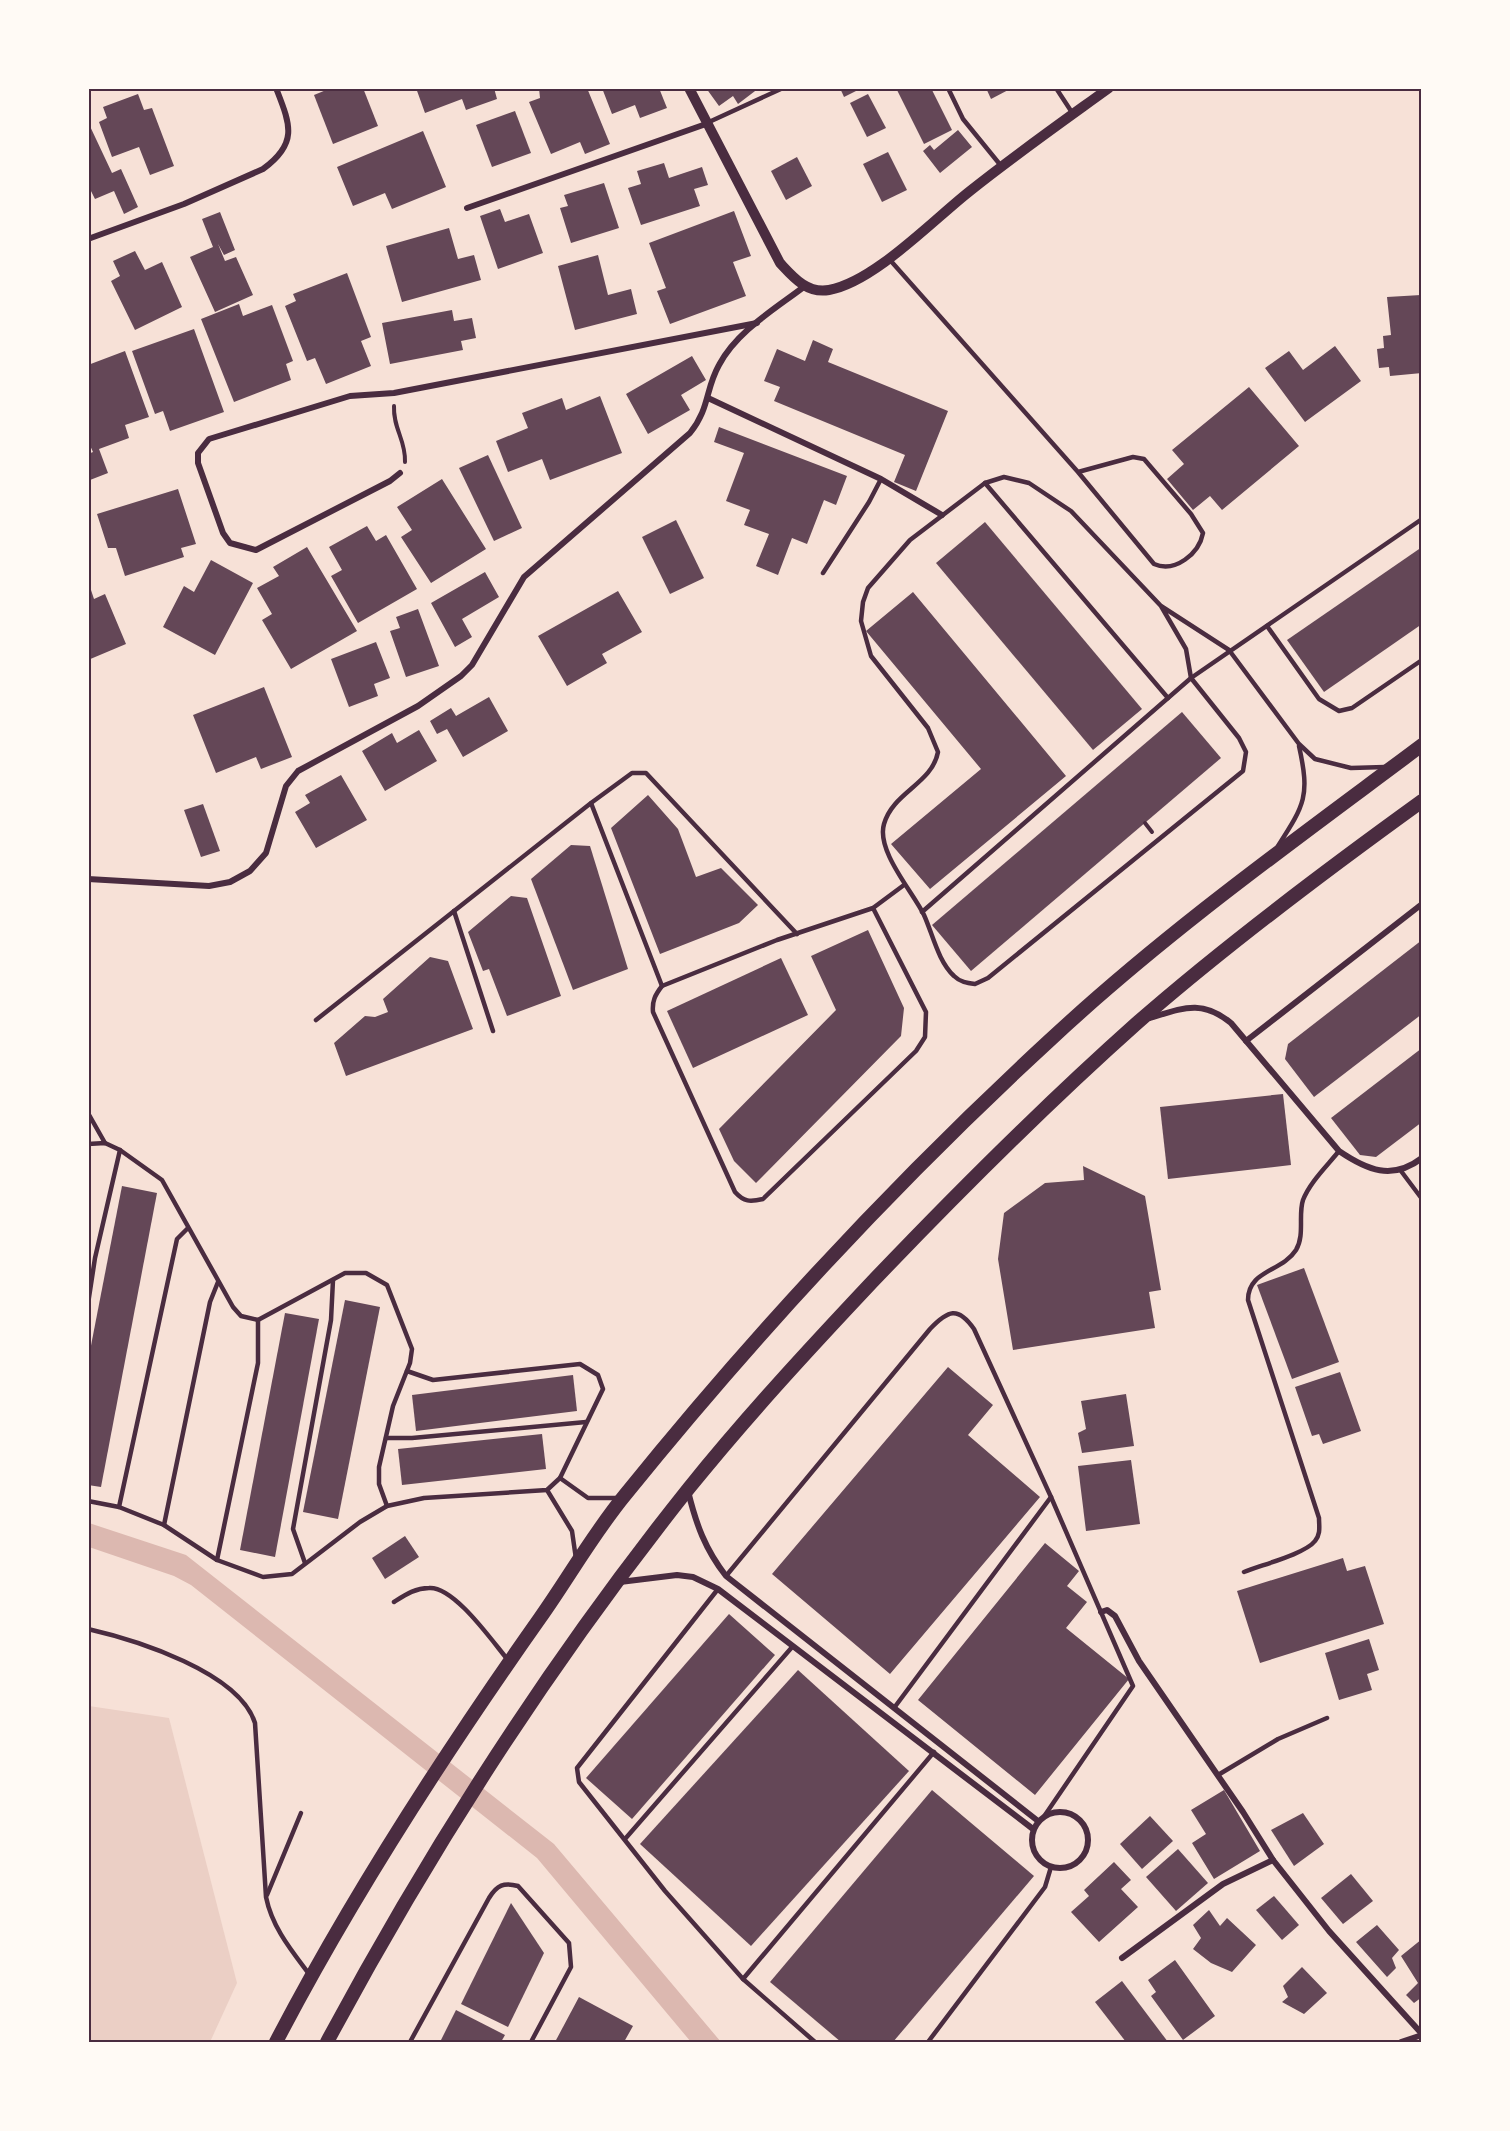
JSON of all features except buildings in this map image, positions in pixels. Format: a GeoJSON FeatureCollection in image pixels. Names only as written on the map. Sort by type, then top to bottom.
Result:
{"type":"FeatureCollection","features":[{"type":"Feature","properties":{"kind":"main road"},"geometry":{"type":"LineString","coordinates":[[276,2043],[310,1976],[422,1791],[508,1660],[542,1616],[576,1562],[623,1497],[811,1280],[895,1192],[1049,1040],[1182,926],[1422,745]]}},
{"type":"Feature","properties":{"kind":"main road"},"geometry":{"type":"LineString","coordinates":[[327,2043],[383,1937],[485,1772],[619,1582],[688,1490],[824,1333],[1025,1125],[1141,1020],[1331,867],[1422,801]]}},
{"type":"Feature","properties":{"kind":"street"},"geometry":{"type":"LineString","coordinates":[[88,238],[184,204],[263,169],[274,161],[282,153],[289,131],[276,88]]}},
{"type":"Feature","properties":{"kind":"street"},"geometry":{"type":"LineString","coordinates":[[689,88],[770,247],[793,277],[812,290],[828,291],[851,283],[888,258],[1002,166],[1109,88]]}},
{"type":"Feature","properties":{"kind":"street"},"geometry":{"type":"LineString","coordinates":[[467,207],[706,123]]}},
{"type":"Feature","properties":{"kind":"street"},"geometry":{"type":"LineString","coordinates":[[88,879],[215,886],[230,882],[250,871],[269,846],[286,786],[298,771],[418,706],[461,676],[472,665],[524,577],[690,433],[702,417],[720,363],[735,343],[805,286]]}},
{"type":"Feature","properties":{"kind":"street"},"geometry":{"type":"LineString","coordinates":[[400,472],[390,481],[256,550],[230,543],[223,533],[198,463],[198,453],[209,439],[350,396],[394,393],[758,322]]}},
{"type":"Feature","properties":{"kind":"street"},"geometry":{"type":"LineString","coordinates":[[708,398],[881,479],[942,515]]}},
{"type":"Feature","properties":{"kind":"street"},"geometry":{"type":"LineString","coordinates":[[1246,1041],[1422,904]]}},
{"type":"Feature","properties":{"kind":"street"},"geometry":{"type":"LineString","coordinates":[[1141,1020],[1196,1006],[1210,1008],[1232,1023],[1339,1151],[1356,1163],[1374,1170],[1401,1172],[1422,1158]]}},
{"type":"Feature","properties":{"kind":"street"},"geometry":{"type":"LineString","coordinates":[[688,1490],[696,1528],[705,1547],[726,1576],[1038,1821]]}},
{"type":"Feature","properties":{"kind":"street"},"geometry":{"type":"LineString","coordinates":[[619,1582],[677,1575],[693,1577],[718,1589],[1033,1829]]}},
{"type":"Feature","properties":{"kind":"street"},"geometry":{"type":"LineString","coordinates":[[1101,1612],[1107,1610],[1115,1616],[1139,1661],[1218,1775],[1273,1860],[1329,1931],[1422,2035],[1401,2043]]}},
{"type":"Feature","properties":{"kind":"street"},"geometry":{"type":"LineString","coordinates":[[1063,1811],[1072,1814],[1085,1826],[1088,1835],[1084,1854],[1070,1866],[1051,1867],[1036,1855],[1032,1847],[1033,1829],[1038,1821],[1045,1815],[1063,1811]]}},
{"type":"Feature","properties":{"kind":"street"},"geometry":{"type":"LineString","coordinates":[[1122,1958],[1223,1884],[1273,1860]]}},
{"type":"Feature","properties":{"kind":"lane"},"geometry":{"type":"LineString","coordinates":[[706,123],[783,88]]}},
{"type":"Feature","properties":{"kind":"lane"},"geometry":{"type":"LineString","coordinates":[[948,88],[963,119],[1002,166]]}},
{"type":"Feature","properties":{"kind":"lane"},"geometry":{"type":"LineString","coordinates":[[1056,88],[1073,114]]}},
{"type":"Feature","properties":{"kind":"lane"},"geometry":{"type":"LineString","coordinates":[[888,258],[1078,472],[1154,564],[1170,567],[1185,559],[1202,543],[1203,534],[1191,514],[1144,459],[1133,457],[1078,472]]}},
{"type":"Feature","properties":{"kind":"lane"},"geometry":{"type":"LineString","coordinates":[[1004,477],[1017,478],[1047,494],[1091,529],[1161,606],[1186,649],[1191,678],[1239,738],[1246,752],[1243,771],[988,978],[975,984],[962,981],[945,965],[922,912],[904,885],[884,840],[884,824],[895,804],[931,772],[938,752],[928,728],[871,656],[861,621],[868,588],[910,540],[942,515],[985,483],[1004,477]]}},
{"type":"Feature","properties":{"kind":"lane"},"geometry":{"type":"LineString","coordinates":[[823,573],[869,502],[881,479]]}},
{"type":"Feature","properties":{"kind":"lane"},"geometry":{"type":"LineString","coordinates":[[985,483],[1168,698]]}},
{"type":"Feature","properties":{"kind":"lane"},"geometry":{"type":"LineString","coordinates":[[922,912],[1191,678],[1422,519]]}},
{"type":"Feature","properties":{"kind":"lane"},"geometry":{"type":"LineString","coordinates":[[1161,606],[1229,650],[1299,744],[1315,759],[1335,766],[1393,766]]}},
{"type":"Feature","properties":{"kind":"lane"},"geometry":{"type":"LineString","coordinates":[[1267,626],[1319,699],[1339,711],[1352,708],[1422,660]]}},
{"type":"Feature","properties":{"kind":"lane"},"geometry":{"type":"LineString","coordinates":[[1270,859],[1303,805],[1305,782],[1299,744]]}},
{"type":"Feature","properties":{"kind":"lane"},"geometry":{"type":"LineString","coordinates":[[316,1020],[591,802],[632,773],[646,773],[797,934]]}},
{"type":"Feature","properties":{"kind":"lane"},"geometry":{"type":"LineString","coordinates":[[591,802],[662,986]]}},
{"type":"Feature","properties":{"kind":"lane"},"geometry":{"type":"LineString","coordinates":[[873,908],[926,1012],[925,1037],[916,1051],[763,1199],[751,1202],[741,1200],[735,1192],[653,1012],[652,1002],[662,986],[797,934],[873,908],[904,885]]}},
{"type":"Feature","properties":{"kind":"lane"},"geometry":{"type":"LineString","coordinates":[[454,912],[493,1031]]}},
{"type":"Feature","properties":{"kind":"lane"},"geometry":{"type":"LineString","coordinates":[[88,1113],[105,1143]]}},
{"type":"Feature","properties":{"kind":"lane"},"geometry":{"type":"LineString","coordinates":[[88,1144],[105,1143],[120,1150],[162,1180],[218,1281],[241,1316],[258,1320],[345,1273],[356,1272],[377,1278],[387,1285],[412,1349],[407,1371],[393,1406],[386,1438],[379,1484],[387,1506]]}},
{"type":"Feature","properties":{"kind":"lane"},"geometry":{"type":"LineString","coordinates":[[88,1304],[95,1258],[120,1150]]}},
{"type":"Feature","properties":{"kind":"lane"},"geometry":{"type":"LineString","coordinates":[[1244,1572],[1305,1548],[1314,1543],[1320,1534],[1318,1518],[1248,1300],[1248,1291],[1250,1284],[1258,1277],[1295,1251],[1299,1240],[1303,1200],[1339,1151]]}},
{"type":"Feature","properties":{"kind":"lane"},"geometry":{"type":"LineString","coordinates":[[1401,1172],[1422,1199]]}},
{"type":"Feature","properties":{"kind":"lane"},"geometry":{"type":"LineString","coordinates":[[119,1508],[177,1239],[188,1228]]}},
{"type":"Feature","properties":{"kind":"lane"},"geometry":{"type":"LineString","coordinates":[[304,1563],[294,1529],[331,1320],[333,1280]]}},
{"type":"Feature","properties":{"kind":"lane"},"geometry":{"type":"LineString","coordinates":[[164,1525],[210,1302],[218,1281]]}},
{"type":"Feature","properties":{"kind":"lane"},"geometry":{"type":"LineString","coordinates":[[726,1576],[930,1329],[951,1312],[960,1314],[974,1329],[1052,1497],[1133,1686],[1045,1815]]}},
{"type":"Feature","properties":{"kind":"lane"},"geometry":{"type":"LineString","coordinates":[[217,1560],[258,1363],[258,1320]]}},
{"type":"Feature","properties":{"kind":"lane"},"geometry":{"type":"LineString","coordinates":[[88,1501],[119,1508],[164,1525],[217,1560],[263,1577],[292,1574],[360,1522],[387,1506],[424,1498],[547,1490],[560,1478],[603,1389],[598,1375],[580,1364],[433,1380],[407,1371]]}},
{"type":"Feature","properties":{"kind":"lane"},"geometry":{"type":"LineString","coordinates":[[386,1438],[412,1438],[587,1422]]}},
{"type":"Feature","properties":{"kind":"lane"},"geometry":{"type":"LineString","coordinates":[[560,1478],[588,1498],[623,1497]]}},
{"type":"Feature","properties":{"kind":"lane"},"geometry":{"type":"LineString","coordinates":[[547,1490],[572,1532],[576,1562]]}},
{"type":"Feature","properties":{"kind":"lane"},"geometry":{"type":"LineString","coordinates":[[894,1708],[1052,1497]]}},
{"type":"Feature","properties":{"kind":"lane"},"geometry":{"type":"LineString","coordinates":[[394,1602],[412,1591],[431,1587],[456,1599],[508,1660]]}},
{"type":"Feature","properties":{"kind":"lane"},"geometry":{"type":"LineString","coordinates":[[718,1589],[577,1768],[579,1782],[665,1891],[743,1979],[815,2043]]}},
{"type":"Feature","properties":{"kind":"lane"},"geometry":{"type":"LineString","coordinates":[[88,1629],[129,1638],[176,1657],[237,1694],[252,1712],[255,1723],[266,1897],[269,1911],[281,1936],[310,1976]]}},
{"type":"Feature","properties":{"kind":"lane"},"geometry":{"type":"LineString","coordinates":[[625,1839],[793,1646]]}},
{"type":"Feature","properties":{"kind":"lane"},"geometry":{"type":"LineString","coordinates":[[1218,1775],[1278,1739],[1327,1718]]}},
{"type":"Feature","properties":{"kind":"lane"},"geometry":{"type":"LineString","coordinates":[[743,1979],[934,1752]]}},
{"type":"Feature","properties":{"kind":"lane"},"geometry":{"type":"LineString","coordinates":[[266,1897],[301,1813]]}},
{"type":"Feature","properties":{"kind":"lane"},"geometry":{"type":"LineString","coordinates":[[928,2043],[1045,1887],[1051,1867]]}},
{"type":"Feature","properties":{"kind":"lane"},"geometry":{"type":"LineString","coordinates":[[410,2043],[494,1889],[509,1883],[518,1886],[569,1943],[571,1955],[571,1967],[531,2043]]}},
{"type":"Feature","properties":{"kind":"path"},"geometry":{"type":"LineString","coordinates":[[394,393],[393,422],[405,452],[404,465],[400,472]]}},
{"type":"Feature","properties":{"kind":"shaded area"},"geometry":{"type":"Polygon","coordinates":[[[89,1523],[186,1555],[554,1844],[721,2042],[691,2042],[537,1858],[191,1585],[174,1576],[89,1547],[89,1523]]]}},
{"type":"Feature","properties":{"kind":"shaded area"},"geometry":{"type":"Polygon","coordinates":[[[89,1706],[169,1718],[237,1983],[210,2042],[89,2042],[89,1706]]]}}]}
